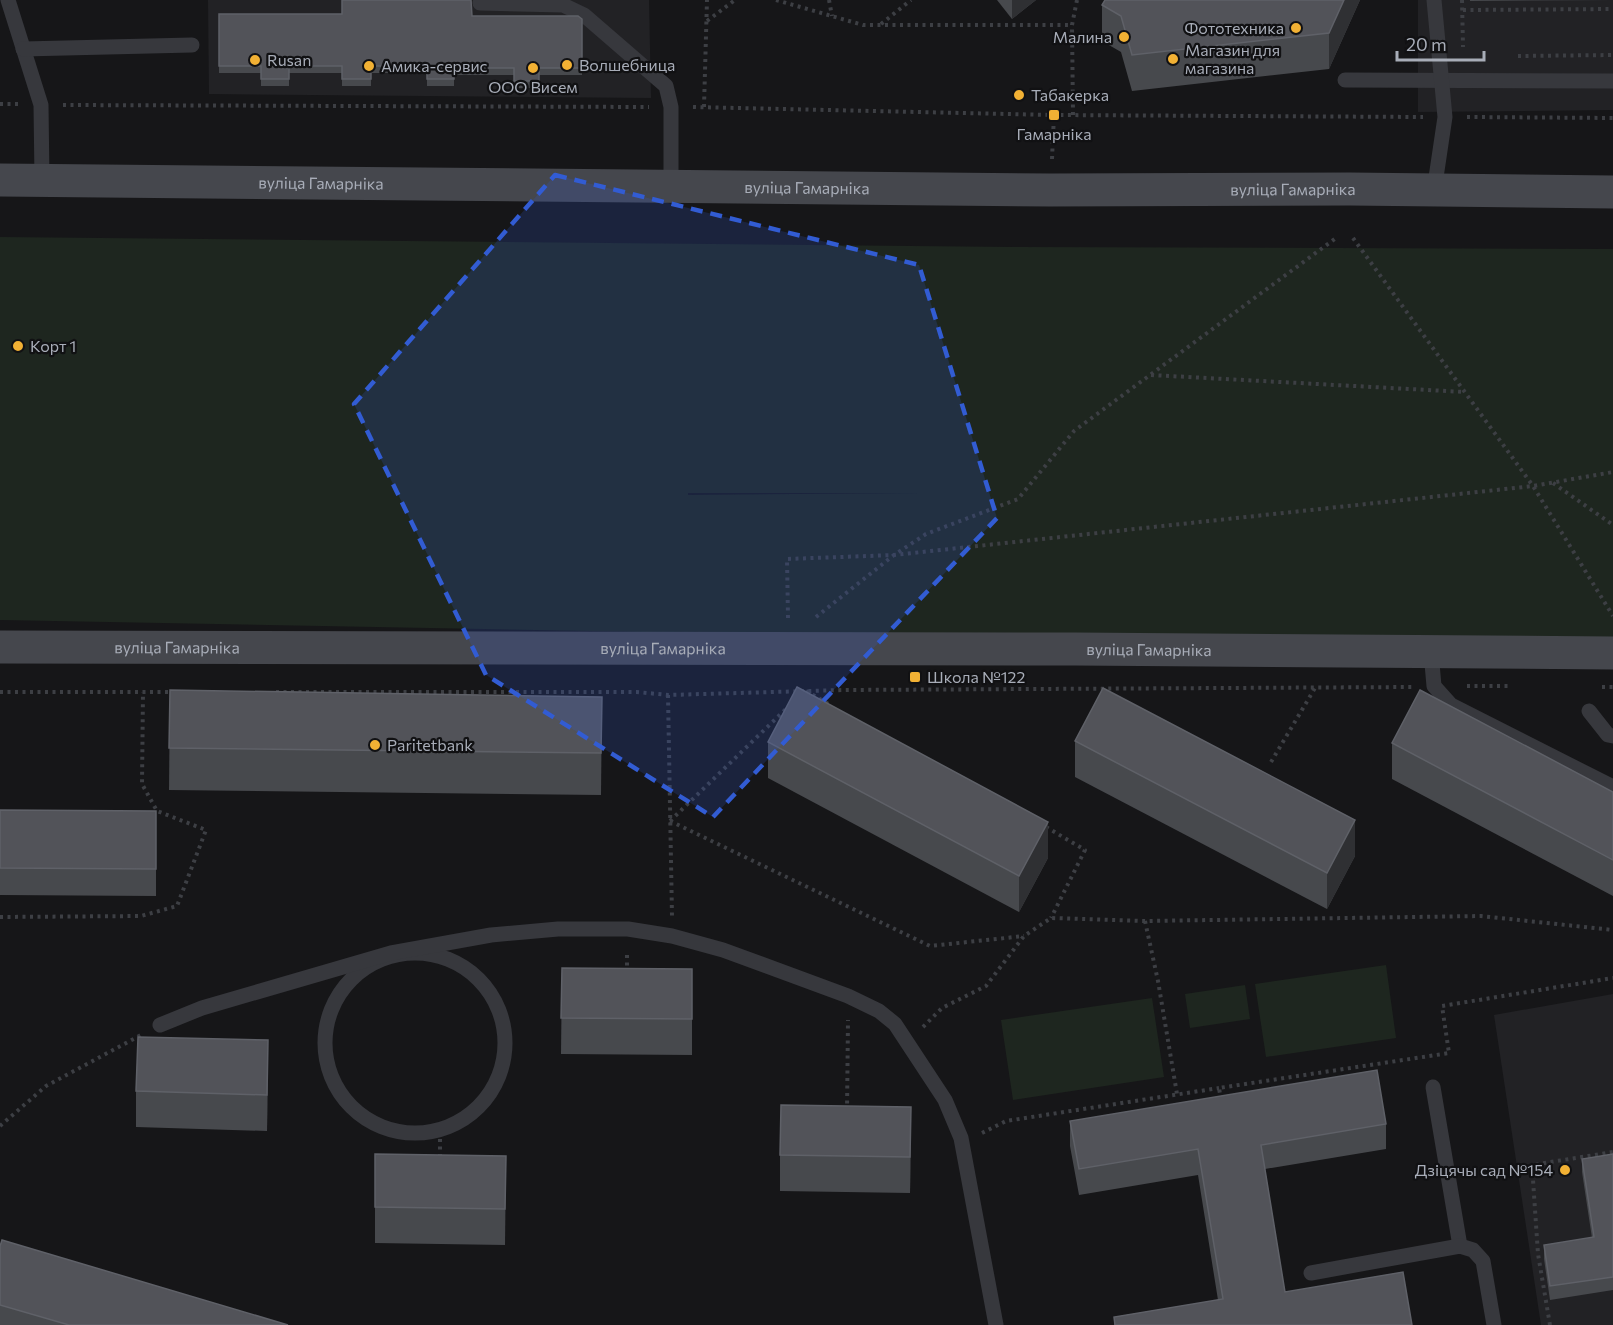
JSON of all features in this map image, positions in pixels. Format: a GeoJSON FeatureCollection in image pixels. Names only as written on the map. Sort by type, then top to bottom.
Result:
{"type":"FeatureCollection","features":[{"type":"Feature","properties":{"kind":"main road","name":"вуліца Гамарніка"},"geometry":{"type":"LineString","coordinates":[[0,180],[1050,190],[1613,192]]}},
{"type":"Feature","properties":{"kind":"main road","name":"вуліца Гамарніка"},"geometry":{"type":"LineString","coordinates":[[0,647],[1613,653]]}},
{"type":"Feature","properties":{"kind":"lane"},"geometry":{"type":"LineString","coordinates":[[8,0],[40,105],[42,180]]}},
{"type":"Feature","properties":{"kind":"lane"},"geometry":{"type":"LineString","coordinates":[[1434,0],[1445,117],[1434,191]]}},
{"type":"Feature","properties":{"kind":"lane"},"geometry":{"type":"LineString","coordinates":[[480,3],[563,5],[584,15],[666,86],[671,107],[671,185]]}},
{"type":"Feature","properties":{"kind":"lane"},"geometry":{"type":"LineString","coordinates":[[23,49],[192,45]]}},
{"type":"Feature","properties":{"kind":"lane"},"geometry":{"type":"LineString","coordinates":[[1345,80],[1613,81]]}},
{"type":"Feature","properties":{"kind":"lane"},"geometry":{"type":"LineString","coordinates":[[1431,651],[1434,687],[1451,705],[1613,787]]}},
{"type":"Feature","properties":{"kind":"lane"},"geometry":{"type":"LineString","coordinates":[[1589,711],[1608,735],[1613,736]]}},
{"type":"Feature","properties":{"kind":"lane"},"geometry":{"type":"LineString","coordinates":[[160,1025],[202,1008],[391,953],[490,935],[558,929],[628,929],[672,936],[723,950],[848,996],[879,1011],[895,1024],[945,1100],[961,1138],[996,1325]]}},
{"type":"Feature","properties":{"kind":"lane"},"geometry":{"type":"LineString","coordinates":[[391,953],[420,953],[447,958],[472,972],[490,993],[502,1019],[505,1047],[500,1074],[486,1099],[465,1118],[440,1130],[411,1134],[383,1128],[358,1114],[345,1100],[339,1093],[327,1067],[324,1039],[330,1010],[344,986],[365,967],[391,953]]}},
{"type":"Feature","properties":{"kind":"lane"},"geometry":{"type":"LineString","coordinates":[[1432,1087],[1460,1246]]}},
{"type":"Feature","properties":{"kind":"lane"},"geometry":{"type":"LineString","coordinates":[[1311,1273],[1460,1246],[1473,1250],[1483,1262],[1494,1325]]}},
{"type":"Feature","properties":{"kind":"path"},"geometry":{"type":"LineString","coordinates":[[704,107],[707,0]]}},
{"type":"Feature","properties":{"kind":"path"},"geometry":{"type":"LineString","coordinates":[[707,21],[735,0]]}},
{"type":"Feature","properties":{"kind":"path"},"geometry":{"type":"LineString","coordinates":[[776,0],[863,25],[1072,25]]}},
{"type":"Feature","properties":{"kind":"path"},"geometry":{"type":"LineString","coordinates":[[829,0],[832,16]]}},
{"type":"Feature","properties":{"kind":"path"},"geometry":{"type":"LineString","coordinates":[[880,25],[911,0]]}},
{"type":"Feature","properties":{"kind":"path"},"geometry":{"type":"LineString","coordinates":[[1073,115],[1072,25],[1077,0]]}},
{"type":"Feature","properties":{"kind":"path"},"geometry":{"type":"LineString","coordinates":[[1462,0],[1463,47]]}},
{"type":"Feature","properties":{"kind":"path"},"geometry":{"type":"LineString","coordinates":[[1463,9],[1613,9]]}},
{"type":"Feature","properties":{"kind":"path"},"geometry":{"type":"LineString","coordinates":[[1509,56],[1613,55]]}},
{"type":"Feature","properties":{"kind":"path"},"geometry":{"type":"LineString","coordinates":[[0,104],[704,107],[1054,115],[1613,118]]}},
{"type":"Feature","properties":{"kind":"path"},"geometry":{"type":"LineString","coordinates":[[1050,190],[1054,115]]}},
{"type":"Feature","properties":{"kind":"path"},"geometry":{"type":"LineString","coordinates":[[809,622],[894,555],[926,534],[1018,499],[1074,431],[1336,238]]}},
{"type":"Feature","properties":{"kind":"path"},"geometry":{"type":"LineString","coordinates":[[1353,238],[1533,486],[1613,616]]}},
{"type":"Feature","properties":{"kind":"path"},"geometry":{"type":"LineString","coordinates":[[1150,375],[1465,392]]}},
{"type":"Feature","properties":{"kind":"path"},"geometry":{"type":"LineString","coordinates":[[794,622],[787,617],[787,559],[894,555],[1533,486],[1613,472]]}},
{"type":"Feature","properties":{"kind":"path"},"geometry":{"type":"LineString","coordinates":[[1553,483],[1613,525]]}},
{"type":"Feature","properties":{"kind":"path"},"geometry":{"type":"LineString","coordinates":[[270,692],[638,692],[668,695],[805,691],[1515,686]]}},
{"type":"Feature","properties":{"kind":"path"},"geometry":{"type":"LineString","coordinates":[[1271,762],[1315,687]]}},
{"type":"Feature","properties":{"kind":"path"},"geometry":{"type":"LineString","coordinates":[[1592,687],[1613,687]]}},
{"type":"Feature","properties":{"kind":"path"},"geometry":{"type":"LineString","coordinates":[[797,699],[805,691]]}},
{"type":"Feature","properties":{"kind":"path"},"geometry":{"type":"LineString","coordinates":[[805,691],[836,708]]}},
{"type":"Feature","properties":{"kind":"path"},"geometry":{"type":"LineString","coordinates":[[0,692],[177,692]]}},
{"type":"Feature","properties":{"kind":"path"},"geometry":{"type":"LineString","coordinates":[[142,692],[142,784],[157,811]]}},
{"type":"Feature","properties":{"kind":"path"},"geometry":{"type":"LineString","coordinates":[[668,695],[672,936]]}},
{"type":"Feature","properties":{"kind":"path"},"geometry":{"type":"LineString","coordinates":[[670,820],[788,707]]}},
{"type":"Feature","properties":{"kind":"path"},"geometry":{"type":"LineString","coordinates":[[0,917],[141,916],[177,906],[206,830],[157,811],[148,814]]}},
{"type":"Feature","properties":{"kind":"path"},"geometry":{"type":"LineString","coordinates":[[670,820],[930,946],[1024,936]]}},
{"type":"Feature","properties":{"kind":"path"},"geometry":{"type":"LineString","coordinates":[[942,1008],[986,986],[1024,936],[1051,918],[1085,850],[1044,826]]}},
{"type":"Feature","properties":{"kind":"path"},"geometry":{"type":"LineString","coordinates":[[1051,918],[1145,921],[1481,916],[1613,930]]}},
{"type":"Feature","properties":{"kind":"path"},"geometry":{"type":"LineString","coordinates":[[1145,921],[1158,981],[1177,1094]]}},
{"type":"Feature","properties":{"kind":"path"},"geometry":{"type":"LineString","coordinates":[[627,983],[628,929]]}},
{"type":"Feature","properties":{"kind":"path"},"geometry":{"type":"LineString","coordinates":[[984,1144],[982,1132],[1006,1121],[1449,1053],[1442,1006],[1613,978]]}},
{"type":"Feature","properties":{"kind":"path"},"geometry":{"type":"LineString","coordinates":[[847,1120],[848,996]]}},
{"type":"Feature","properties":{"kind":"path"},"geometry":{"type":"LineString","coordinates":[[0,1126],[46,1086],[160,1025]]}},
{"type":"Feature","properties":{"kind":"path"},"geometry":{"type":"LineString","coordinates":[[1219,1088],[1222,1110]]}},
{"type":"Feature","properties":{"kind":"path"},"geometry":{"type":"LineString","coordinates":[[440,1130],[440,1160]]}},
{"type":"Feature","properties":{"kind":"path"},"geometry":{"type":"LineString","coordinates":[[1550,1325],[1538,1254],[1532,1165],[1613,1152]]}},
{"type":"Feature","properties":{"kind":"highlighted area"},"geometry":{"type":"Polygon","coordinates":[[[555,175],[919,265],[997,518],[713,817],[486,675],[354,404],[555,175]]]}},
{"type":"Feature","properties":{"kind":"shaded area"},"geometry":{"type":"Polygon","coordinates":[[[208,0],[649,0],[651,98],[209,94],[208,0]]]}},
{"type":"Feature","properties":{"kind":"shaded area"},"geometry":{"type":"Polygon","coordinates":[[[1418,0],[1613,0],[1613,110],[1418,112],[1418,0]]]}},
{"type":"Feature","properties":{"kind":"shaded area"},"geometry":{"type":"Polygon","coordinates":[[[0,237],[1013,247],[1613,249],[1613,639],[958,638],[0,620],[0,237]],[[688,493],[688,495],[921,493],[688,493]]]}},
{"type":"Feature","properties":{"kind":"shaded area"},"geometry":{"type":"Polygon","coordinates":[[[1386,965],[1396,1038],[1266,1057],[1255,984],[1386,965]]]}},
{"type":"Feature","properties":{"kind":"shaded area"},"geometry":{"type":"Polygon","coordinates":[[[1245,985],[1250,1019],[1190,1028],[1185,994],[1245,985]]]}},
{"type":"Feature","properties":{"kind":"shaded area","name":"Дзіцячы сад №154"},"geometry":{"type":"Polygon","coordinates":[[[1613,994],[1613,1325],[1541,1325],[1494,1015],[1613,994]]]}},
{"type":"Feature","properties":{"kind":"shaded area"},"geometry":{"type":"Polygon","coordinates":[[[1152,998],[1164,1077],[1013,1100],[1001,1020],[1152,998]]]}},
{"type":"Feature","properties":{"kind":"building"},"geometry":{"type":"Polygon","coordinates":[[[342,0],[471,0],[472,16],[578,16],[582,19],[582,68],[539,68],[539,81],[514,81],[514,68],[454,68],[454,79],[427,79],[427,66],[371,66],[371,79],[342,79],[342,66],[289,66],[289,79],[261,79],[261,66],[219,66],[219,14],[342,14],[342,0]]]}},
{"type":"Feature","properties":{"kind":"building"},"geometry":{"type":"Polygon","coordinates":[[[1105,0],[1344,0],[1329,33],[1132,55],[1121,16],[1102,5],[1105,0]]]}},
{"type":"Feature","properties":{"kind":"building"},"geometry":{"type":"Polygon","coordinates":[[[797,687],[1048,822],[1019,876],[768,742],[797,687]]]}},
{"type":"Feature","properties":{"kind":"building"},"geometry":{"type":"Polygon","coordinates":[[[1103,688],[1355,820],[1327,873],[1075,741],[1103,688]]]}},
{"type":"Feature","properties":{"kind":"building"},"geometry":{"type":"Polygon","coordinates":[[[170,690],[602,697],[601,753],[169,748],[170,690]]]}},
{"type":"Feature","properties":{"kind":"building"},"geometry":{"type":"Polygon","coordinates":[[[1420,690],[1613,792],[1613,860],[1392,743],[1420,690]]]}},
{"type":"Feature","properties":{"kind":"building"},"geometry":{"type":"Polygon","coordinates":[[[0,810],[156,811],[156,869],[0,868],[0,810]]]}},
{"type":"Feature","properties":{"kind":"building"},"geometry":{"type":"Polygon","coordinates":[[[562,968],[692,969],[692,1019],[561,1018],[562,968]]]}},
{"type":"Feature","properties":{"kind":"building"},"geometry":{"type":"Polygon","coordinates":[[[138,1037],[268,1040],[267,1095],[136,1091],[138,1037]]]}},
{"type":"Feature","properties":{"kind":"building"},"geometry":{"type":"Polygon","coordinates":[[[1377,1070],[1386,1124],[1261,1145],[1285,1292],[1403,1272],[1412,1325],[1115,1325],[1114,1317],[1223,1299],[1198,1149],[1079,1169],[1070,1121],[1377,1070]]]}},
{"type":"Feature","properties":{"kind":"building"},"geometry":{"type":"Polygon","coordinates":[[[781,1105],[911,1107],[910,1157],[780,1155],[781,1105]]]}},
{"type":"Feature","properties":{"kind":"building"},"geometry":{"type":"Polygon","coordinates":[[[375,1154],[506,1156],[505,1209],[375,1207],[375,1154]]]}},
{"type":"Feature","properties":{"kind":"building"},"geometry":{"type":"Polygon","coordinates":[[[1613,1154],[1613,1277],[1550,1286],[1544,1245],[1594,1237],[1582,1159],[1613,1154]]]}},
{"type":"Feature","properties":{"kind":"building"},"geometry":{"type":"Polygon","coordinates":[[[2,1240],[288,1325],[69,1325],[0,1305],[0,1246],[2,1240]]]}},
{"type":"Feature","properties":{"kind":"place","name":"Фототехника"},"geometry":{"type":"Point","coordinates":[1296,28]}},
{"type":"Feature","properties":{"kind":"place","name":"Малина"},"geometry":{"type":"Point","coordinates":[1124,37]}},
{"type":"Feature","properties":{"kind":"place","name":"Магазин для магазина"},"geometry":{"type":"Point","coordinates":[1173,59]}},
{"type":"Feature","properties":{"kind":"place","name":"Rusan"},"geometry":{"type":"Point","coordinates":[255,60]}},
{"type":"Feature","properties":{"kind":"place","name":"Волшебница"},"geometry":{"type":"Point","coordinates":[567,65]}},
{"type":"Feature","properties":{"kind":"place","name":"Амика-сервис"},"geometry":{"type":"Point","coordinates":[369,66]}},
{"type":"Feature","properties":{"kind":"place","name":"ООО Висем"},"geometry":{"type":"Point","coordinates":[533,68]}},
{"type":"Feature","properties":{"kind":"place","name":"Табакерка"},"geometry":{"type":"Point","coordinates":[1019,95]}},
{"type":"Feature","properties":{"kind":"place","name":"Гамарніка"},"geometry":{"type":"Point","coordinates":[1054,115]}},
{"type":"Feature","properties":{"kind":"place","name":"Корт 1"},"geometry":{"type":"Point","coordinates":[18,346]}},
{"type":"Feature","properties":{"kind":"place","name":"Школа №122"},"geometry":{"type":"Point","coordinates":[915,677]}},
{"type":"Feature","properties":{"kind":"place","name":"Paritetbank"},"geometry":{"type":"Point","coordinates":[375,745]}},
{"type":"Feature","properties":{"kind":"place","name":"Дзіцячы сад №154"},"geometry":{"type":"Point","coordinates":[1565,1170]}}]}
